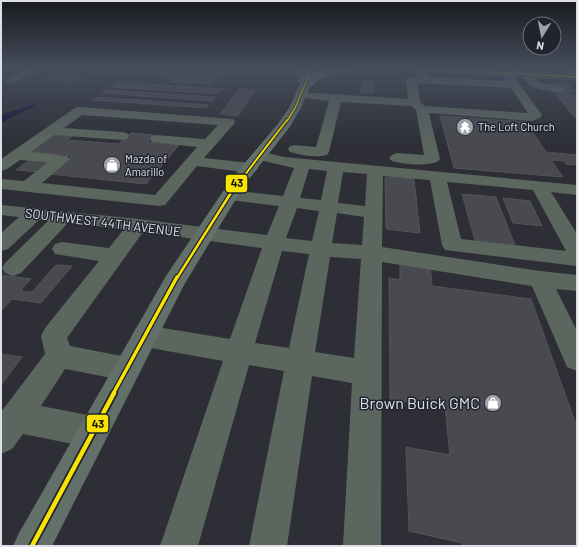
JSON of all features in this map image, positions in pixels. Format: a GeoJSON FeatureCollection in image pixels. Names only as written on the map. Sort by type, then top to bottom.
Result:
{"type":"FeatureCollection","features":[{"type":"Feature","properties":{"kind":"main road"},"geometry":{"type":"LineString","coordinates":[[32,546],[174,282],[230,195],[282,128],[302,94]]}},
{"type":"Feature","properties":{"kind":"street"},"geometry":{"type":"LineString","coordinates":[[315,94],[336,98],[418,106],[532,116],[536,115],[520,94]]}},
{"type":"Feature","properties":{"kind":"street"},"geometry":{"type":"LineString","coordinates":[[259,157],[303,164],[337,160],[378,163],[432,159],[415,94]]}},
{"type":"Feature","properties":{"kind":"street"},"geometry":{"type":"LineString","coordinates":[[322,152],[336,98]]}},
{"type":"Feature","properties":{"kind":"street"},"geometry":{"type":"LineString","coordinates":[[1,166],[66,119],[218,132],[206,144],[159,201],[1,184]]}},
{"type":"Feature","properties":{"kind":"street"},"geometry":{"type":"LineString","coordinates":[[51,131],[122,136]]}},
{"type":"Feature","properties":{"kind":"street"},"geometry":{"type":"LineString","coordinates":[[157,139],[206,144]]}},
{"type":"Feature","properties":{"kind":"street"},"geometry":{"type":"LineString","coordinates":[[193,161],[322,152],[337,160]]}},
{"type":"Feature","properties":{"kind":"street"},"geometry":{"type":"LineString","coordinates":[[16,155],[62,159],[27,187]]}},
{"type":"Feature","properties":{"kind":"street"},"geometry":{"type":"LineString","coordinates":[[268,546],[337,160]]}},
{"type":"Feature","properties":{"kind":"street"},"geometry":{"type":"LineString","coordinates":[[378,163],[437,176],[577,190]]}},
{"type":"Feature","properties":{"kind":"street"},"geometry":{"type":"LineString","coordinates":[[362,546],[372,253],[372,212],[378,163]]}},
{"type":"Feature","properties":{"kind":"street"},"geometry":{"type":"LineString","coordinates":[[179,546],[274,243],[303,164]]}},
{"type":"Feature","properties":{"kind":"street"},"geometry":{"type":"LineString","coordinates":[[437,176],[452,245],[577,259]]}},
{"type":"Feature","properties":{"kind":"street"},"geometry":{"type":"LineString","coordinates":[[539,186],[577,251]]}},
{"type":"Feature","properties":{"kind":"street"},"geometry":{"type":"LineString","coordinates":[[230,195],[372,212]]}},
{"type":"Feature","properties":{"kind":"street"},"geometry":{"type":"LineString","coordinates":[[8,428],[59,356],[54,336],[114,256],[142,200]]}},
{"type":"Feature","properties":{"kind":"street","name":"SOUTHWEST 44TH AVENUE"},"geometry":{"type":"LineString","coordinates":[[1,210],[130,224],[321,249],[372,253],[540,279],[577,283]]}},
{"type":"Feature","properties":{"kind":"street"},"geometry":{"type":"LineString","coordinates":[[1,244],[35,213]]}},
{"type":"Feature","properties":{"kind":"street"},"geometry":{"type":"LineString","coordinates":[[13,268],[63,217]]}},
{"type":"Feature","properties":{"kind":"street"},"geometry":{"type":"LineString","coordinates":[[62,249],[114,256]]}},
{"type":"Feature","properties":{"kind":"street"},"geometry":{"type":"LineString","coordinates":[[540,279],[577,359]]}},
{"type":"Feature","properties":{"kind":"street"},"geometry":{"type":"LineString","coordinates":[[145,336],[367,373]]}},
{"type":"Feature","properties":{"kind":"street"},"geometry":{"type":"LineString","coordinates":[[59,356],[128,368]]}},
{"type":"Feature","properties":{"kind":"street"},"geometry":{"type":"LineString","coordinates":[[8,428],[93,432]]}},
{"type":"Feature","properties":{"kind":"shaded area"},"geometry":{"type":"Polygon","coordinates":[[[31,105],[37,105],[1,123],[1,115],[31,105]]]}},
{"type":"Feature","properties":{"kind":"building"},"geometry":{"type":"Polygon","coordinates":[[[109,94],[161,94],[215,97],[212,101],[109,94]]]}},
{"type":"Feature","properties":{"kind":"building"},"geometry":{"type":"Polygon","coordinates":[[[236,94],[253,94],[238,116],[220,114],[236,94]]]}},
{"type":"Feature","properties":{"kind":"building"},"geometry":{"type":"Polygon","coordinates":[[[555,94],[577,95],[577,118],[576,118],[555,94]]]}},
{"type":"Feature","properties":{"kind":"building"},"geometry":{"type":"Polygon","coordinates":[[[97,97],[209,105],[206,108],[92,100],[97,97]]]}},
{"type":"Feature","properties":{"kind":"building"},"geometry":{"type":"Polygon","coordinates":[[[440,116],[526,122],[546,152],[576,155],[577,165],[566,164],[564,161],[551,160],[563,177],[454,168],[440,116]]]}},
{"type":"Feature","properties":{"kind":"building","name":"Mazda of Amarillo"},"geometry":{"type":"Polygon","coordinates":[[[131,133],[154,135],[147,142],[179,145],[146,184],[50,174],[72,156],[32,152],[56,134],[72,136],[67,140],[119,144],[131,133]]]}},
{"type":"Feature","properties":{"kind":"building"},"geometry":{"type":"Polygon","coordinates":[[[29,160],[53,162],[40,172],[16,170],[29,160]]]}},
{"type":"Feature","properties":{"kind":"building"},"geometry":{"type":"Polygon","coordinates":[[[385,177],[414,179],[420,233],[386,229],[385,177]]]}},
{"type":"Feature","properties":{"kind":"building"},"geometry":{"type":"Polygon","coordinates":[[[462,194],[496,197],[516,248],[476,244],[462,194]]]}},
{"type":"Feature","properties":{"kind":"building"},"geometry":{"type":"Polygon","coordinates":[[[503,198],[530,201],[542,226],[513,223],[503,198]]]}},
{"type":"Feature","properties":{"kind":"building","name":"Brown Buick GMC"},"geometry":{"type":"Polygon","coordinates":[[[400,261],[430,265],[432,286],[531,299],[577,427],[577,546],[463,546],[462,543],[409,531],[406,447],[450,455],[445,408],[390,399],[389,278],[400,280],[400,261]]]}},
{"type":"Feature","properties":{"kind":"building"},"geometry":{"type":"Polygon","coordinates":[[[56,265],[72,266],[41,303],[12,299],[1,311],[1,275],[31,279],[20,291],[32,292],[56,265]]]}},
{"type":"Feature","properties":{"kind":"building"},"geometry":{"type":"Polygon","coordinates":[[[1,354],[22,357],[1,385],[1,354]]]}},
{"type":"Feature","properties":{"kind":"transit line","name":"43"},"geometry":{"type":"LineString","coordinates":[[32,546],[174,282],[238,182],[282,128],[295,108],[301,94]]}},
{"type":"Feature","properties":{"kind":"place","name":"The Loft Church"},"geometry":{"type":"Point","coordinates":[465,127]}},
{"type":"Feature","properties":{"kind":"place","name":"Mazda of Amarillo"},"geometry":{"type":"Point","coordinates":[112,165]}},
{"type":"Feature","properties":{"kind":"place","name":"Brown Buick GMC"},"geometry":{"type":"Point","coordinates":[493,403]}}]}
